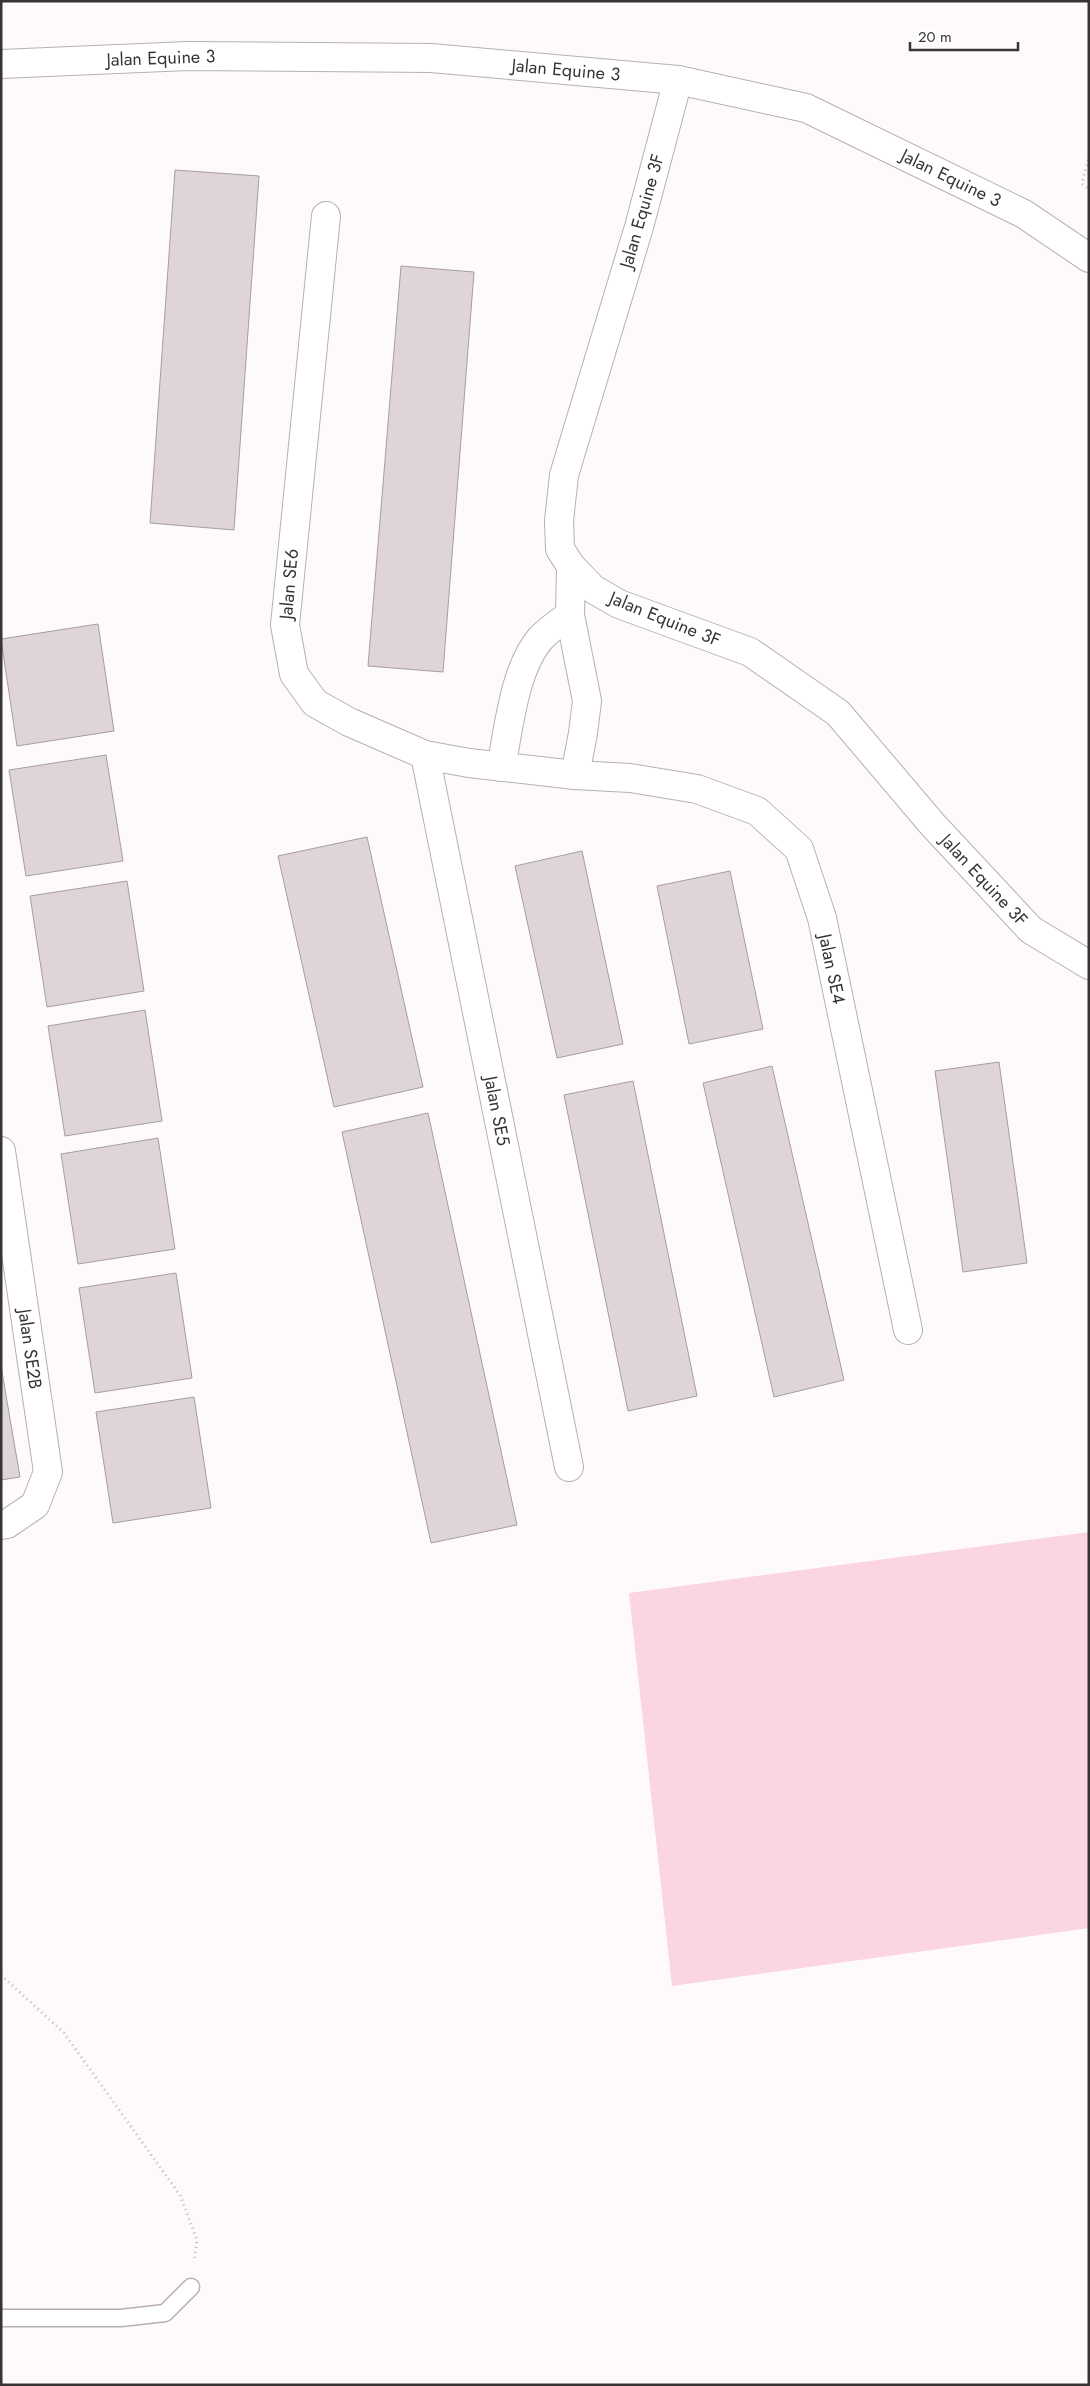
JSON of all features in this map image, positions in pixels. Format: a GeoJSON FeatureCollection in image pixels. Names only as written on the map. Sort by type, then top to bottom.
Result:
{"type":"FeatureCollection","features":[{"type":"Feature","properties":{"kind":"street","name":"Jalan Equine 3"},"geometry":{"type":"LineString","coordinates":[[1,64],[188,56],[431,58],[678,80],[806,108],[1024,214],[1089,258]]}},
{"type":"Feature","properties":{"kind":"street","name":"Jalan Equine 3F"},"geometry":{"type":"LineString","coordinates":[[678,80],[639,227],[564,475],[559,521],[560,549],[571,566],[593,589],[619,604],[750,652],[838,713],[934,825],[1031,930],[1089,965]]}},
{"type":"Feature","properties":{"kind":"street","name":"Jalan SE6"},"geometry":{"type":"LineString","coordinates":[[326,216],[285,625],[294,674],[316,703],[349,722],[425,755],[469,764],[575,775]]}},
{"type":"Feature","properties":{"kind":"street"},"geometry":{"type":"LineString","coordinates":[[571,566],[570,615],[587,701],[584,734],[575,775]]}},
{"type":"Feature","properties":{"kind":"street"},"geometry":{"type":"LineString","coordinates":[[501,767],[515,696],[528,657],[541,638],[570,615]]}},
{"type":"Feature","properties":{"kind":"street","name":"Jalan SE5"},"geometry":{"type":"LineString","coordinates":[[425,755],[569,1468]]}},
{"type":"Feature","properties":{"kind":"street","name":"Jalan SE4"},"geometry":{"type":"LineString","coordinates":[[575,775],[630,778],[697,789],[757,811],[799,849],[822,918],[908,1330]]}},
{"type":"Feature","properties":{"kind":"street","name":"Jalan SE2B"},"geometry":{"type":"LineString","coordinates":[[1,1151],[48,1472],[35,1505],[6,1524],[1,1525]]}},
{"type":"Feature","properties":{"kind":"lane"},"geometry":{"type":"LineString","coordinates":[[1,2318],[121,2318],[165,2313],[191,2288]]}},
{"type":"Feature","properties":{"kind":"path"},"geometry":{"type":"LineString","coordinates":[[1089,155],[1082,184],[1089,189]]}},
{"type":"Feature","properties":{"kind":"path"},"geometry":{"type":"LineString","coordinates":[[1,1974],[64,2033],[180,2195],[197,2240],[191,2288]]}},
{"type":"Feature","properties":{"kind":"shaded area"},"geometry":{"type":"Polygon","coordinates":[[[1089,1532],[1089,1928],[672,1986],[629,1593],[1089,1532]]]}},
{"type":"Feature","properties":{"kind":"building"},"geometry":{"type":"Polygon","coordinates":[[[175,170],[259,176],[234,530],[150,523],[175,170]]]}},
{"type":"Feature","properties":{"kind":"building"},"geometry":{"type":"Polygon","coordinates":[[[401,266],[474,272],[443,672],[368,666],[401,266]]]}},
{"type":"Feature","properties":{"kind":"building"},"geometry":{"type":"Polygon","coordinates":[[[98,624],[114,731],[17,746],[1,639],[98,624]]]}},
{"type":"Feature","properties":{"kind":"building"},"geometry":{"type":"Polygon","coordinates":[[[106,755],[123,861],[26,876],[9,770],[106,755]]]}},
{"type":"Feature","properties":{"kind":"building"},"geometry":{"type":"Polygon","coordinates":[[[367,837],[423,1087],[334,1107],[278,856],[367,837]]]}},
{"type":"Feature","properties":{"kind":"building"},"geometry":{"type":"Polygon","coordinates":[[[582,851],[623,1044],[557,1058],[515,866],[582,851]]]}},
{"type":"Feature","properties":{"kind":"building"},"geometry":{"type":"Polygon","coordinates":[[[730,871],[763,1029],[689,1044],[657,886],[730,871]]]}},
{"type":"Feature","properties":{"kind":"building"},"geometry":{"type":"Polygon","coordinates":[[[127,881],[144,991],[47,1007],[30,896],[127,881]]]}},
{"type":"Feature","properties":{"kind":"building"},"geometry":{"type":"Polygon","coordinates":[[[145,1010],[162,1121],[65,1136],[48,1026],[145,1010]]]}},
{"type":"Feature","properties":{"kind":"building"},"geometry":{"type":"Polygon","coordinates":[[[999,1062],[1027,1263],[963,1272],[935,1071],[999,1062]]]}},
{"type":"Feature","properties":{"kind":"building"},"geometry":{"type":"Polygon","coordinates":[[[772,1066],[844,1380],[774,1397],[703,1083],[772,1066]]]}},
{"type":"Feature","properties":{"kind":"building"},"geometry":{"type":"Polygon","coordinates":[[[633,1081],[697,1396],[628,1411],[564,1095],[633,1081]]]}},
{"type":"Feature","properties":{"kind":"building"},"geometry":{"type":"Polygon","coordinates":[[[428,1113],[517,1525],[431,1543],[342,1132],[428,1113]]]}},
{"type":"Feature","properties":{"kind":"building"},"geometry":{"type":"Polygon","coordinates":[[[158,1138],[175,1249],[78,1264],[61,1154],[158,1138]]]}},
{"type":"Feature","properties":{"kind":"building"},"geometry":{"type":"Polygon","coordinates":[[[176,1273],[192,1378],[95,1393],[79,1288],[176,1273]]]}},
{"type":"Feature","properties":{"kind":"building"},"geometry":{"type":"Polygon","coordinates":[[[1,1366],[20,1477],[1,1480],[1,1366]]]}},
{"type":"Feature","properties":{"kind":"building"},"geometry":{"type":"Polygon","coordinates":[[[194,1397],[211,1508],[113,1523],[96,1412],[194,1397]]]}}]}
